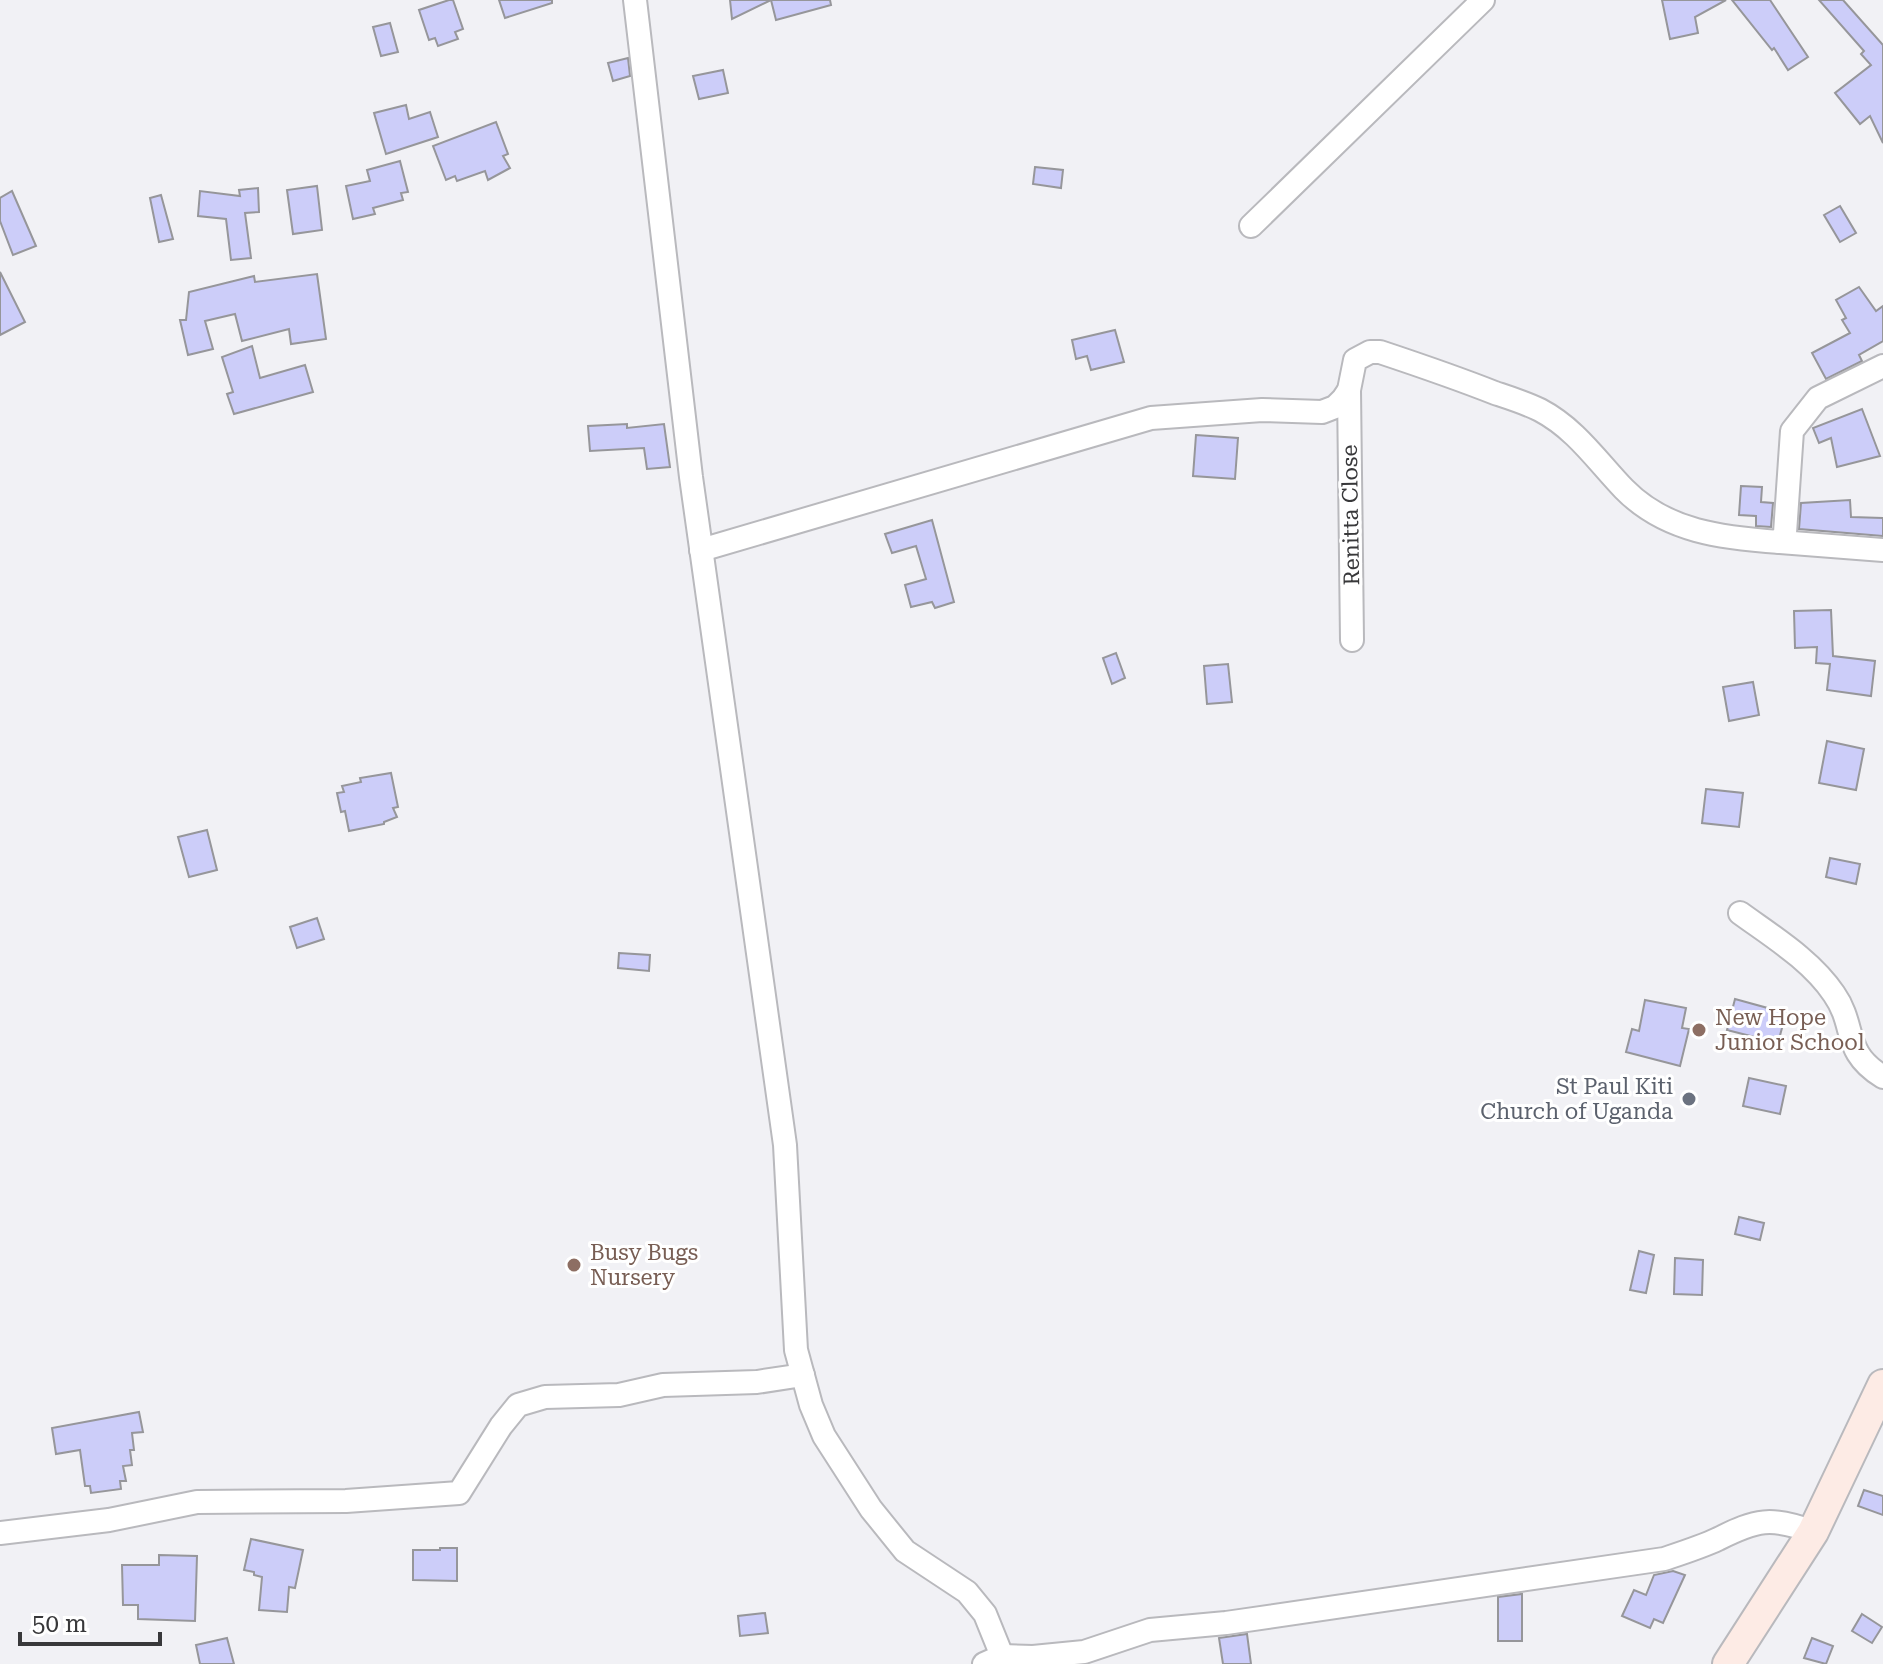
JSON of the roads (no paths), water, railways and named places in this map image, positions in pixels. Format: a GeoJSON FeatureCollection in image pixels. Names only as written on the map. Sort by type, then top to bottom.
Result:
{"type":"FeatureCollection","features":[{"type":"Feature","properties":{"kind":"street"},"geometry":{"type":"LineString","coordinates":[[635,0],[701,550],[785,1145],[796,1350],[811,1405],[824,1436],[871,1509],[905,1551],[967,1592],[985,1614],[993,1660],[1086,1658],[1150,1630],[1226,1623],[1664,1559],[1748,1524],[1763,1521],[1781,1521],[1813,1532]]}},
{"type":"Feature","properties":{"kind":"street"},"geometry":{"type":"LineString","coordinates":[[1251,226],[1483,0]]}},
{"type":"Feature","properties":{"kind":"street"},"geometry":{"type":"LineString","coordinates":[[701,550],[1151,418],[1262,410],[1322,412],[1335,407],[1349,390],[1355,360],[1370,352],[1380,352],[1446,374],[1541,410],[1579,438],[1645,508],[1674,524],[1701,533],[1741,540],[1883,550]]}},
{"type":"Feature","properties":{"kind":"street"},"geometry":{"type":"LineString","coordinates":[[1780,542],[1785,533],[1792,431],[1818,398],[1883,366]]}},
{"type":"Feature","properties":{"kind":"street","name":"Renitta Close"},"geometry":{"type":"LineString","coordinates":[[1349,390],[1352,640]]}},
{"type":"Feature","properties":{"kind":"street"},"geometry":{"type":"LineString","coordinates":[[1740,913],[1801,958],[1835,994],[1852,1046],[1866,1067],[1883,1077]]}},
{"type":"Feature","properties":{"kind":"street"},"geometry":{"type":"LineString","coordinates":[[0,1533],[109,1520],[197,1502],[346,1501],[459,1493],[501,1426],[518,1405],[545,1397],[619,1395],[663,1385],[757,1382],[803,1375]]}},
{"type":"Feature","properties":{"kind":"street"},"geometry":{"type":"LineString","coordinates":[[1728,1664],[1813,1532],[1883,1385]]}},
{"type":"Feature","properties":{"kind":"place","name":"New Hope Junior School"},"geometry":{"type":"Point","coordinates":[1699,1030]}},
{"type":"Feature","properties":{"kind":"place","name":"St Paul Kiti Church of Uganda"},"geometry":{"type":"Point","coordinates":[1689,1099]}},
{"type":"Feature","properties":{"kind":"place","name":"Busy Bugs Nursery"},"geometry":{"type":"Point","coordinates":[574,1265]}}]}
